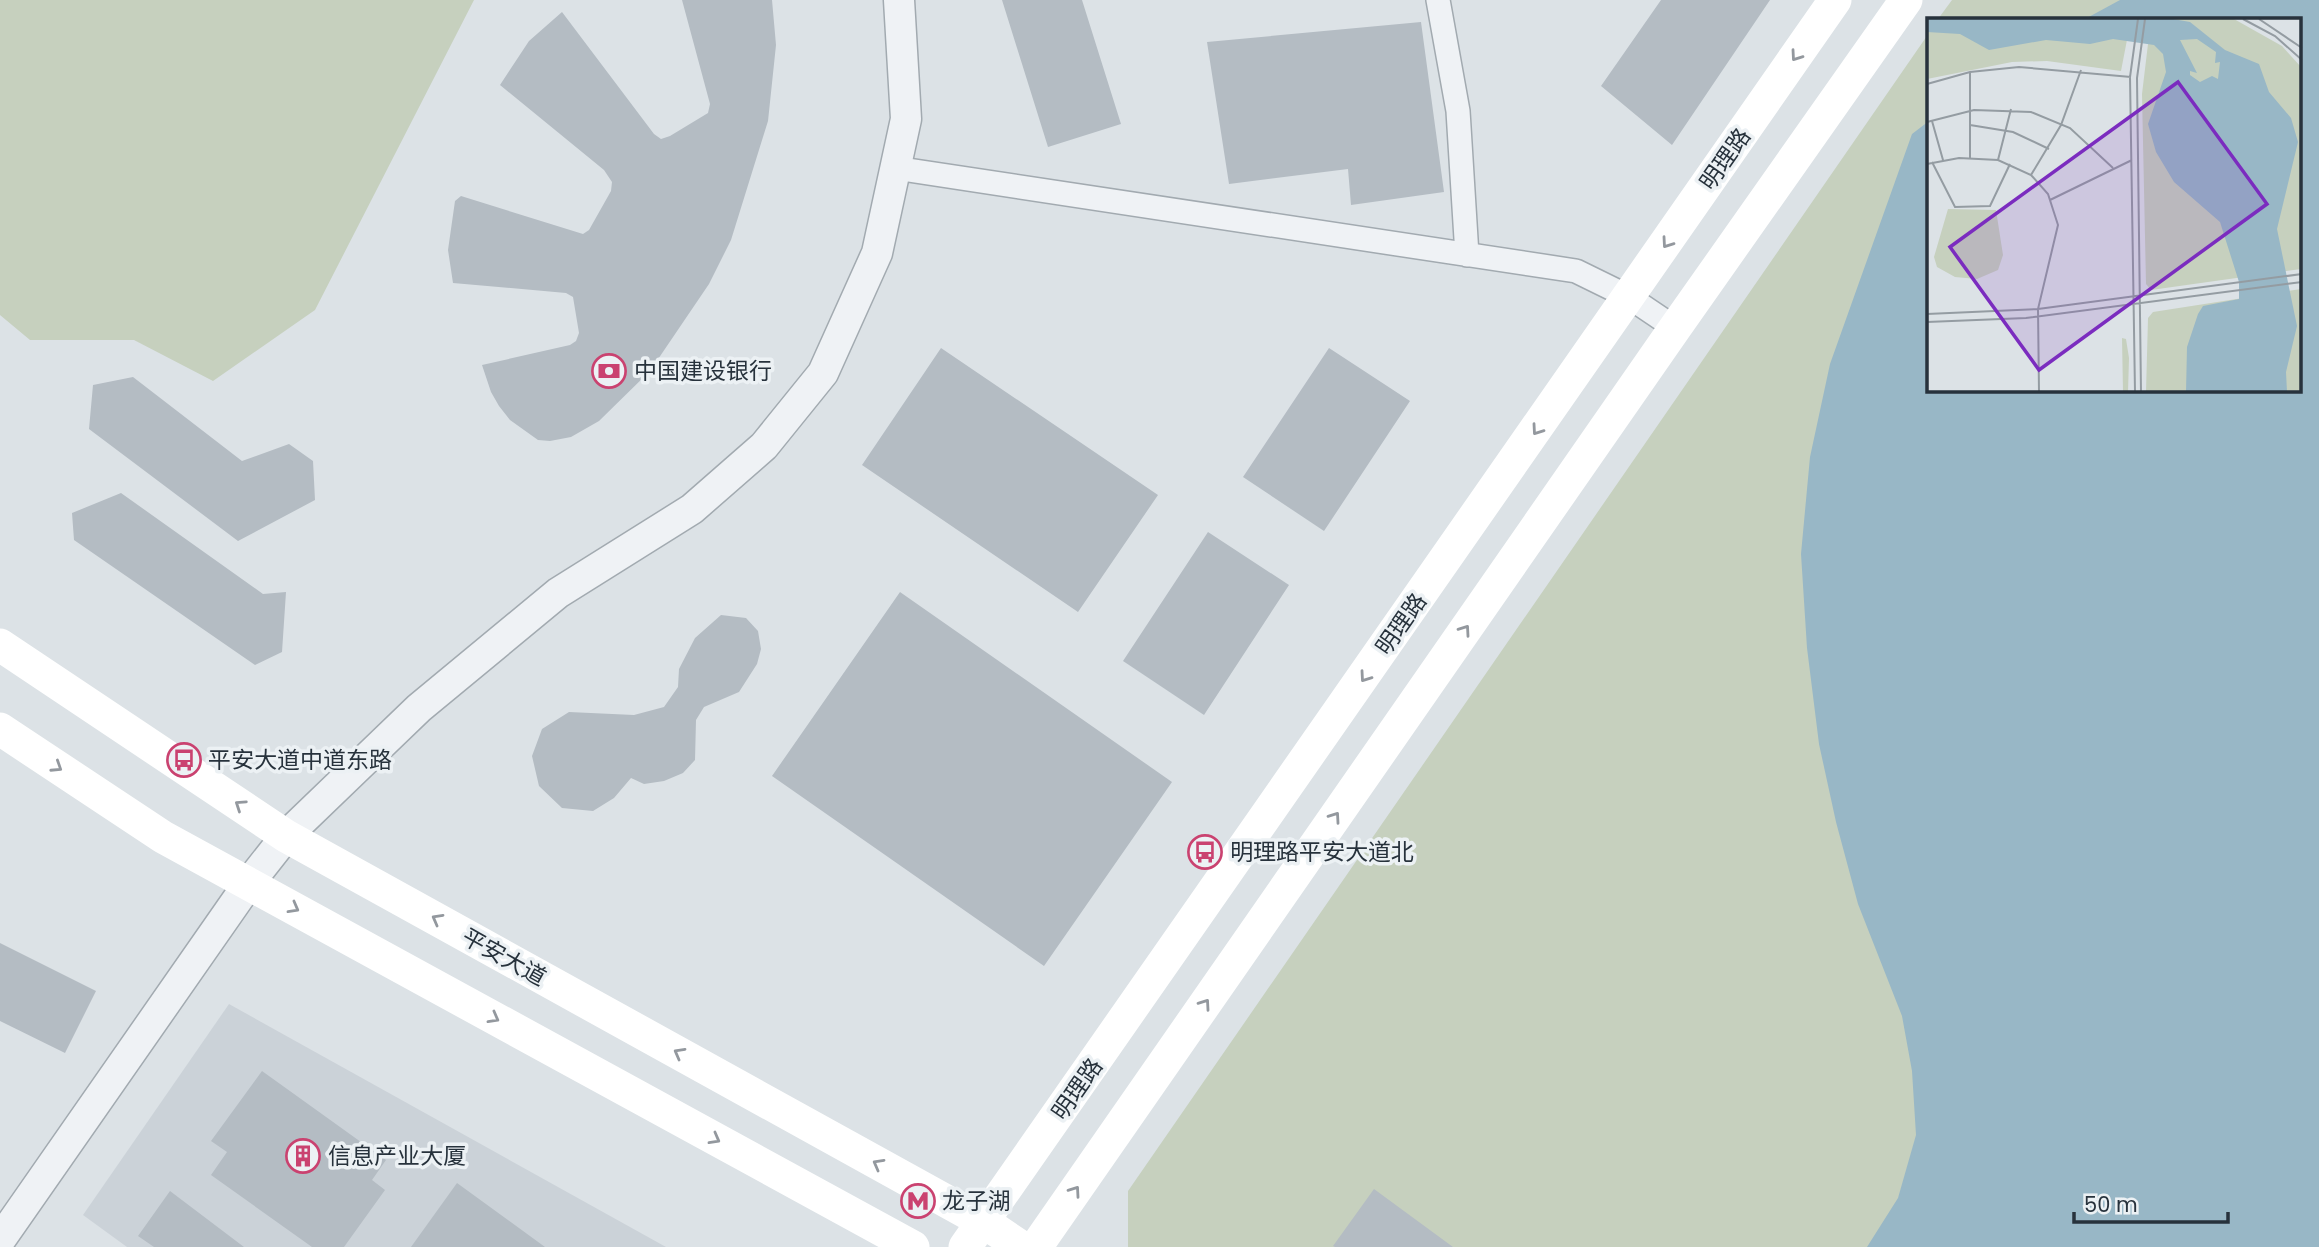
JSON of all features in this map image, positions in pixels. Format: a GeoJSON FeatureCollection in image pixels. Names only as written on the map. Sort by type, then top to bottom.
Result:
{"type":"FeatureCollection","features":[{"type":"Feature","properties":{"kind":"main road","name":"明理路"},"geometry":{"type":"LineString","coordinates":[[974,1235],[1835,0]]}},
{"type":"Feature","properties":{"kind":"main road"},"geometry":{"type":"LineString","coordinates":[[1036,1247],[1906,0]]}},
{"type":"Feature","properties":{"kind":"main road","name":"平安大道"},"geometry":{"type":"LineString","coordinates":[[0,645],[286,836],[974,1235],[1021,1247]]}},
{"type":"Feature","properties":{"kind":"main road"},"geometry":{"type":"LineString","coordinates":[[0,729],[163,837],[913,1247]]}},
{"type":"Feature","properties":{"kind":"street"},"geometry":{"type":"LineString","coordinates":[[0,1240],[249,883],[286,836],[419,708],[558,593],[692,509],[764,446],[823,373],[877,253],[906,119],[900,0]]}},
{"type":"Feature","properties":{"kind":"street"},"geometry":{"type":"LineString","coordinates":[[1437,0],[1458,111],[1467,255]]}},
{"type":"Feature","properties":{"kind":"street"},"geometry":{"type":"LineString","coordinates":[[895,168],[1576,271],[1629,297],[1675,328]]}},
{"type":"Feature","properties":{"kind":"shaded area"},"geometry":{"type":"Polygon","coordinates":[[[229,1004],[666,1247],[127,1247],[83,1215],[229,1004]]]}},
{"type":"Feature","properties":{"kind":"green space"},"geometry":{"type":"Polygon","coordinates":[[[0,0],[474,0],[315,310],[213,381],[134,340],[30,340],[0,315],[0,0]]]}},
{"type":"Feature","properties":{"kind":"green space"},"geometry":{"type":"Polygon","coordinates":[[[1952,0],[2319,0],[2319,1247],[1128,1247],[1128,1191],[1927,36],[1927,392],[2302,392],[2302,18],[1939,18],[1952,0]]]}},
{"type":"Feature","properties":{"kind":"water"},"geometry":{"type":"Polygon","coordinates":[[[2120,0],[2319,0],[2319,1247],[1867,1247],[1898,1198],[1916,1135],[1912,1071],[1902,1016],[1858,904],[1819,744],[1807,648],[1801,554],[1810,457],[1830,364],[1912,134],[1927,123],[1927,392],[2302,392],[2302,18],[2087,18],[2120,0]]]}},
{"type":"Feature","properties":{"kind":"building"},"geometry":{"type":"Polygon","coordinates":[[[682,0],[772,0],[776,45],[768,121],[731,240],[709,284],[650,371],[599,421],[571,437],[538,440],[510,420],[499,406],[482,365],[570,345],[576,341],[579,333],[573,297],[566,293],[453,283],[448,250],[455,201],[461,196],[583,234],[589,230],[611,191],[612,182],[604,170],[500,85],[529,41],[562,12],[654,134],[661,139],[670,136],[708,113],[710,104],[682,0]]]}},
{"type":"Feature","properties":{"kind":"building"},"geometry":{"type":"Polygon","coordinates":[[[1002,0],[1082,0],[1121,124],[1048,147],[1002,0]]]}},
{"type":"Feature","properties":{"kind":"building"},"geometry":{"type":"Polygon","coordinates":[[[1661,0],[1770,0],[1672,145],[1601,86],[1661,0]]]}},
{"type":"Feature","properties":{"kind":"building"},"geometry":{"type":"Polygon","coordinates":[[[1421,22],[1444,192],[1351,205],[1348,169],[1229,184],[1207,42],[1421,22]]]}},
{"type":"Feature","properties":{"kind":"building"},"geometry":{"type":"Polygon","coordinates":[[[941,348],[1158,495],[1078,612],[862,465],[941,348]]]}},
{"type":"Feature","properties":{"kind":"building"},"geometry":{"type":"Polygon","coordinates":[[[1329,348],[1410,401],[1324,531],[1243,477],[1329,348]]]}},
{"type":"Feature","properties":{"kind":"building"},"geometry":{"type":"Polygon","coordinates":[[[133,377],[242,461],[289,444],[313,461],[315,500],[238,541],[89,429],[93,385],[133,377]]]}},
{"type":"Feature","properties":{"kind":"building"},"geometry":{"type":"Polygon","coordinates":[[[121,493],[263,594],[286,592],[282,652],[255,665],[74,540],[72,513],[121,493]]]}},
{"type":"Feature","properties":{"kind":"building"},"geometry":{"type":"Polygon","coordinates":[[[1208,532],[1289,585],[1204,715],[1123,661],[1208,532]]]}},
{"type":"Feature","properties":{"kind":"building"},"geometry":{"type":"Polygon","coordinates":[[[900,592],[1172,782],[1044,966],[772,776],[900,592]]]}},
{"type":"Feature","properties":{"kind":"building"},"geometry":{"type":"Polygon","coordinates":[[[721,615],[746,618],[758,631],[761,649],[757,664],[739,692],[704,707],[696,720],[695,760],[683,773],[664,781],[644,784],[631,778],[614,798],[593,811],[562,808],[539,786],[532,756],[542,729],[569,712],[634,715],[664,707],[678,687],[679,669],[695,638],[721,615]]]}},
{"type":"Feature","properties":{"kind":"building"},"geometry":{"type":"Polygon","coordinates":[[[0,943],[96,991],[65,1053],[0,1021],[0,943]]]}},
{"type":"Feature","properties":{"kind":"building","name":"信息产业大厦"},"geometry":{"type":"Polygon","coordinates":[[[262,1071],[386,1160],[372,1180],[385,1190],[344,1247],[312,1247],[211,1175],[227,1152],[211,1141],[262,1071]]]}},
{"type":"Feature","properties":{"kind":"building"},"geometry":{"type":"Polygon","coordinates":[[[457,1183],[545,1247],[411,1247],[457,1183]]]}},
{"type":"Feature","properties":{"kind":"building"},"geometry":{"type":"Polygon","coordinates":[[[1374,1189],[1453,1247],[1333,1246],[1374,1189]]]}},
{"type":"Feature","properties":{"kind":"building"},"geometry":{"type":"Polygon","coordinates":[[[170,1191],[244,1247],[154,1247],[138,1236],[170,1191]]]}},
{"type":"Feature","properties":{"kind":"place","name":"中国建设银行"},"geometry":{"type":"Point","coordinates":[609,371]}},
{"type":"Feature","properties":{"kind":"place","name":"平安大道中道东路"},"geometry":{"type":"Point","coordinates":[184,760]}},
{"type":"Feature","properties":{"kind":"place","name":"明理路平安大道北"},"geometry":{"type":"Point","coordinates":[1205,852]}},
{"type":"Feature","properties":{"kind":"place","name":"信息产业大厦"},"geometry":{"type":"Point","coordinates":[303,1156]}},
{"type":"Feature","properties":{"kind":"place","name":"龙子湖"},"geometry":{"type":"Point","coordinates":[918,1201]}}]}
